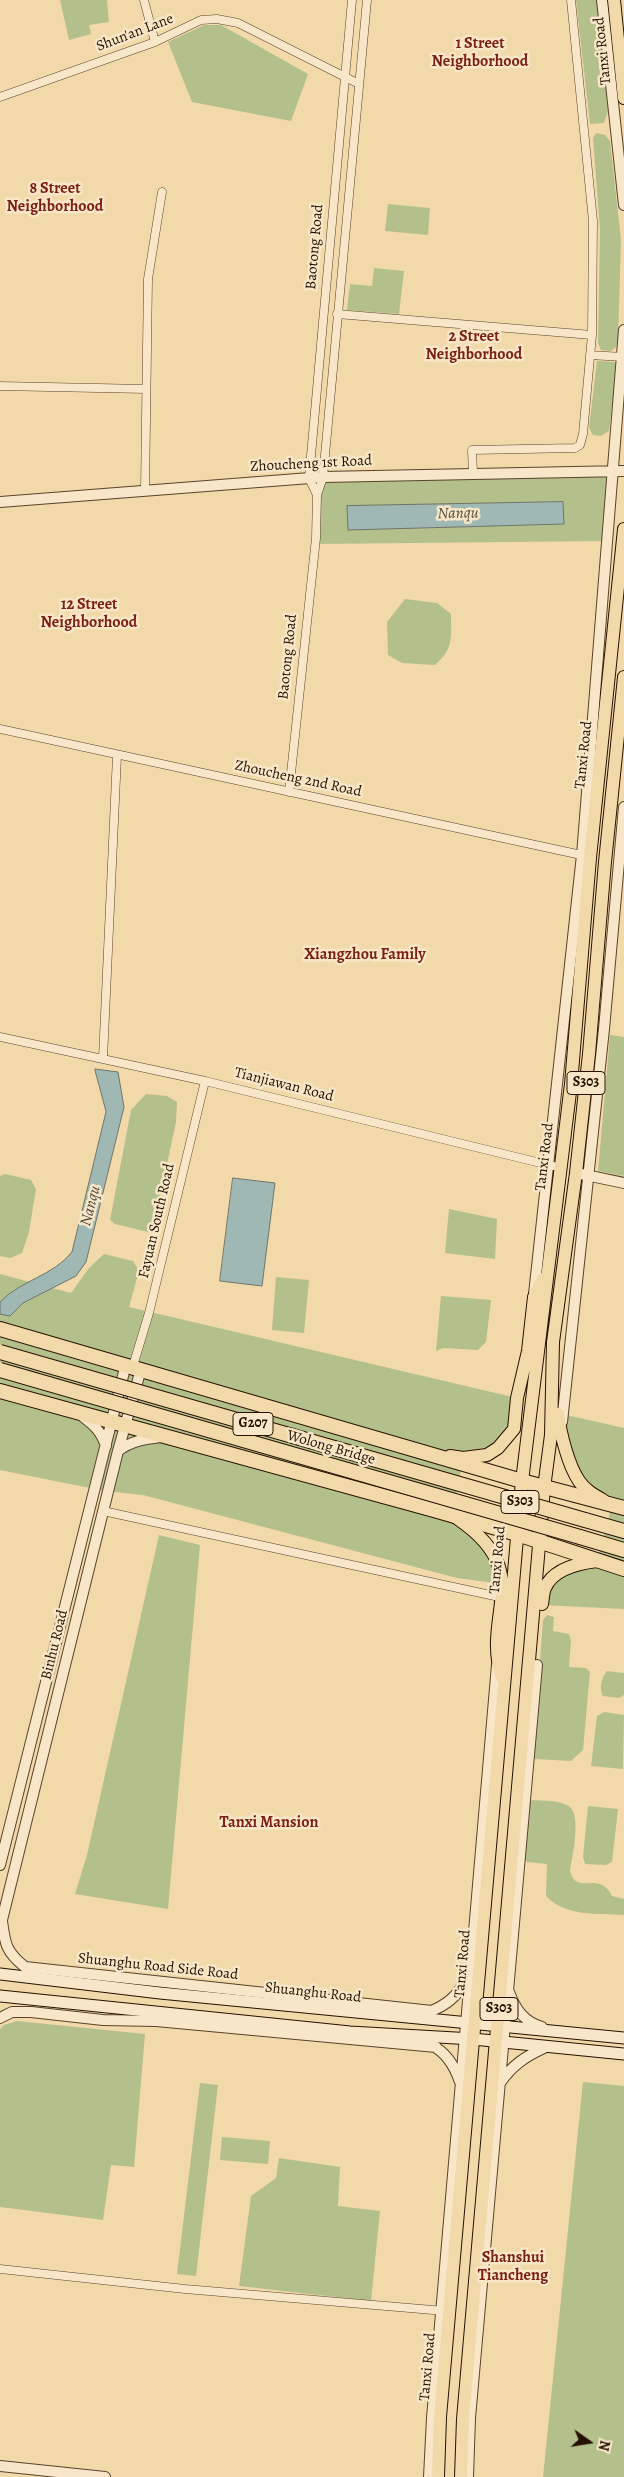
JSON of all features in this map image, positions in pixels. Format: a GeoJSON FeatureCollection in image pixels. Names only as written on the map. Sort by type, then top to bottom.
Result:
{"type":"FeatureCollection","features":[{"type":"Feature","properties":{"kind":"highway"},"geometry":{"type":"LineString","coordinates":[[0,1329],[134,1366],[544,1488],[618,1506]]}},
{"type":"Feature","properties":{"kind":"highway","name":"Wolong Bridge"},"geometry":{"type":"LineString","coordinates":[[0,1352],[624,1531]]}},
{"type":"Feature","properties":{"kind":"highway","name":"Wolong Bridge"},"geometry":{"type":"LineString","coordinates":[[0,1370],[624,1550]]}},
{"type":"Feature","properties":{"kind":"highway"},"geometry":{"type":"LineString","coordinates":[[0,1390],[77,1413],[453,1515],[624,1569]]}},
{"type":"Feature","properties":{"kind":"main road","name":"Tanxi Road"},"geometry":{"type":"LineString","coordinates":[[614,0],[613,51],[624,98]]}},
{"type":"Feature","properties":{"kind":"main road","name":"Tanxi Road"},"geometry":{"type":"LineString","coordinates":[[438,2477],[445,2311],[470,2023],[504,1683],[507,1599],[517,1534],[548,1270],[554,1166],[571,1084],[586,856],[624,529]]}},
{"type":"Feature","properties":{"kind":"main road","name":"S303"},"geometry":{"type":"LineString","coordinates":[[461,2477],[463,2419],[500,2042],[502,1977],[544,1488],[551,1435],[553,1352],[582,1174],[589,1054],[615,864],[624,678]]}},
{"type":"Feature","properties":{"kind":"main road"},"geometry":{"type":"LineString","coordinates":[[430,1454],[463,1458],[487,1455],[498,1448],[514,1430],[517,1398],[528,1351],[534,1297],[548,1270]]}},
{"type":"Feature","properties":{"kind":"main road"},"geometry":{"type":"LineString","coordinates":[[553,1352],[561,1438],[578,1480],[588,1491],[618,1506]]}},
{"type":"Feature","properties":{"kind":"main road"},"geometry":{"type":"LineString","coordinates":[[453,1515],[474,1530],[490,1548],[499,1565],[507,1599],[497,1661],[504,1683]]}},
{"type":"Feature","properties":{"kind":"main road"},"geometry":{"type":"LineString","coordinates":[[528,1687],[537,1665],[545,1588],[553,1578],[565,1570],[581,1563],[597,1561]]}},
{"type":"Feature","properties":{"kind":"main road","name":"Shuanghu Road"},"geometry":{"type":"LineString","coordinates":[[0,1974],[160,1993],[624,2038]]}},
{"type":"Feature","properties":{"kind":"main road"},"geometry":{"type":"LineString","coordinates":[[0,1996],[350,2032],[469,2039],[624,2054]]}},
{"type":"Feature","properties":{"kind":"street"},"geometry":{"type":"LineString","coordinates":[[144,0],[154,42]]}},
{"type":"Feature","properties":{"kind":"street","name":"Baotong Road"},"geometry":{"type":"LineString","coordinates":[[317,495],[309,478],[352,0]]}},
{"type":"Feature","properties":{"kind":"street","name":"Baotong Road"},"geometry":{"type":"LineString","coordinates":[[289,792],[316,538],[317,495],[323,477],[367,0]]}},
{"type":"Feature","properties":{"kind":"street"},"geometry":{"type":"LineString","coordinates":[[473,473],[472,450],[575,448],[580,445],[583,434],[592,335],[593,221],[570,0]]}},
{"type":"Feature","properties":{"kind":"street"},"geometry":{"type":"LineString","coordinates":[[602,0],[613,51],[624,205]]}},
{"type":"Feature","properties":{"kind":"street","name":"Shun'an Lane"},"geometry":{"type":"LineString","coordinates":[[0,97],[154,42],[201,20],[217,19],[238,23],[359,84]]}},
{"type":"Feature","properties":{"kind":"street"},"geometry":{"type":"LineString","coordinates":[[145,490],[148,279],[162,192]]}},
{"type":"Feature","properties":{"kind":"street"},"geometry":{"type":"LineString","coordinates":[[337,314],[592,335]]}},
{"type":"Feature","properties":{"kind":"street"},"geometry":{"type":"LineString","coordinates":[[586,856],[619,472],[624,330]]}},
{"type":"Feature","properties":{"kind":"street"},"geometry":{"type":"LineString","coordinates":[[590,355],[623,355]]}},
{"type":"Feature","properties":{"kind":"street"},"geometry":{"type":"LineString","coordinates":[[0,386],[146,389]]}},
{"type":"Feature","properties":{"kind":"street","name":"Zhoucheng 1st Road"},"geometry":{"type":"LineString","coordinates":[[0,502],[323,477],[619,472]]}},
{"type":"Feature","properties":{"kind":"street","name":"Zhoucheng 2nd Road"},"geometry":{"type":"LineString","coordinates":[[0,728],[117,756],[586,856]]}},
{"type":"Feature","properties":{"kind":"street"},"geometry":{"type":"LineString","coordinates":[[103,1058],[117,756]]}},
{"type":"Feature","properties":{"kind":"street"},"geometry":{"type":"LineString","coordinates":[[615,864],[624,807]]}},
{"type":"Feature","properties":{"kind":"street","name":"Tianjiawan Road"},"geometry":{"type":"LineString","coordinates":[[0,1038],[103,1058],[204,1081],[554,1166]]}},
{"type":"Feature","properties":{"kind":"street","name":"Fayuan South Road"},"geometry":{"type":"LineString","coordinates":[[134,1366],[150,1313],[204,1081]]}},
{"type":"Feature","properties":{"kind":"street"},"geometry":{"type":"LineString","coordinates":[[534,1297],[554,1166]]}},
{"type":"Feature","properties":{"kind":"street"},"geometry":{"type":"LineString","coordinates":[[561,1438],[582,1174],[624,1183]]}},
{"type":"Feature","properties":{"kind":"street","name":"Binhu Road"},"geometry":{"type":"LineString","coordinates":[[0,1865],[106,1446],[118,1424],[134,1366]]}},
{"type":"Feature","properties":{"kind":"street","name":"Binhu Road"},"geometry":{"type":"LineString","coordinates":[[1,1924],[118,1451],[118,1424],[134,1366]]}},
{"type":"Feature","properties":{"kind":"street"},"geometry":{"type":"LineString","coordinates":[[77,1413],[96,1426],[103,1436],[106,1446]]}},
{"type":"Feature","properties":{"kind":"street"},"geometry":{"type":"LineString","coordinates":[[118,1451],[139,1440],[164,1436]]}},
{"type":"Feature","properties":{"kind":"street"},"geometry":{"type":"LineString","coordinates":[[103,1511],[507,1599]]}},
{"type":"Feature","properties":{"kind":"street"},"geometry":{"type":"LineString","coordinates":[[470,2023],[470,1968],[497,1661]]}},
{"type":"Feature","properties":{"kind":"street"},"geometry":{"type":"LineString","coordinates":[[501,2026],[508,1990],[537,1665]]}},
{"type":"Feature","properties":{"kind":"street","name":"Shuanghu Road Side Road"},"geometry":{"type":"LineString","coordinates":[[1,1924],[6,1946],[12,1957],[24,1967],[432,2011]]}},
{"type":"Feature","properties":{"kind":"street"},"geometry":{"type":"LineString","coordinates":[[413,2018],[432,2011],[448,2002],[462,1988],[470,1968]]}},
{"type":"Feature","properties":{"kind":"street"},"geometry":{"type":"LineString","coordinates":[[502,1977],[512,2000],[529,2023],[557,2032]]}},
{"type":"Feature","properties":{"kind":"street"},"geometry":{"type":"LineString","coordinates":[[0,2018],[12,2012],[31,2012],[103,2020],[156,2021],[436,2047]]}},
{"type":"Feature","properties":{"kind":"street"},"geometry":{"type":"LineString","coordinates":[[412,2036],[436,2047],[456,2071],[461,2083]]}},
{"type":"Feature","properties":{"kind":"street"},"geometry":{"type":"LineString","coordinates":[[429,2477],[445,2311],[461,2083],[469,2039]]}},
{"type":"Feature","properties":{"kind":"street"},"geometry":{"type":"LineString","coordinates":[[468,2477],[470,2418],[499,2084],[500,2042]]}},
{"type":"Feature","properties":{"kind":"street"},"geometry":{"type":"LineString","coordinates":[[499,2084],[516,2064],[528,2055],[546,2046]]}},
{"type":"Feature","properties":{"kind":"street"},"geometry":{"type":"LineString","coordinates":[[0,2269],[185,2289],[445,2311]]}},
{"type":"Feature","properties":{"kind":"street"},"geometry":{"type":"LineString","coordinates":[[0,2466],[105,2477]]}},
{"type":"Feature","properties":{"kind":"green space"},"geometry":{"type":"Polygon","coordinates":[[[60,0],[107,0],[109,22],[89,25],[91,34],[69,40],[60,0]]]}},
{"type":"Feature","properties":{"kind":"green space"},"geometry":{"type":"Polygon","coordinates":[[[576,0],[597,0],[609,108],[604,123],[590,124],[576,0]]]}},
{"type":"Feature","properties":{"kind":"green space"},"geometry":{"type":"Polygon","coordinates":[[[204,25],[221,25],[308,74],[291,121],[192,102],[168,42],[204,25]]]}},
{"type":"Feature","properties":{"kind":"green space"},"geometry":{"type":"Polygon","coordinates":[[[596,133],[605,135],[610,141],[621,240],[618,340],[616,347],[611,351],[601,350],[598,343],[600,230],[593,138],[596,133]]]}},
{"type":"Feature","properties":{"kind":"green space"},"geometry":{"type":"Polygon","coordinates":[[[388,204],[430,208],[428,235],[385,231],[388,204]]]}},
{"type":"Feature","properties":{"kind":"green space"},"geometry":{"type":"Polygon","coordinates":[[[374,268],[404,271],[399,314],[347,310],[350,284],[372,286],[374,268]]]}},
{"type":"Feature","properties":{"kind":"green space"},"geometry":{"type":"Polygon","coordinates":[[[597,361],[614,362],[617,365],[609,431],[601,436],[593,435],[589,428],[597,361]]]}},
{"type":"Feature","properties":{"kind":"green space"},"geometry":{"type":"Polygon","coordinates":[[[614,472],[608,541],[315,544],[323,477],[614,472]]]}},
{"type":"Feature","properties":{"kind":"green space"},"geometry":{"type":"Polygon","coordinates":[[[405,599],[437,603],[451,614],[450,642],[446,653],[435,665],[402,663],[388,655],[387,622],[405,599]]]}},
{"type":"Feature","properties":{"kind":"green space"},"geometry":{"type":"Polygon","coordinates":[[[610,1035],[624,1037],[624,1176],[598,1171],[610,1035]]]}},
{"type":"Feature","properties":{"kind":"green space"},"geometry":{"type":"Polygon","coordinates":[[[146,1094],[167,1096],[177,1102],[176,1122],[154,1226],[148,1232],[115,1224],[110,1220],[131,1110],[146,1094]]]}},
{"type":"Feature","properties":{"kind":"green space"},"geometry":{"type":"Polygon","coordinates":[[[5,1174],[31,1180],[36,1189],[29,1232],[22,1253],[10,1258],[0,1256],[0,1176],[5,1174]]]}},
{"type":"Feature","properties":{"kind":"green space"},"geometry":{"type":"Polygon","coordinates":[[[449,1209],[497,1219],[495,1259],[445,1253],[449,1209]]]}},
{"type":"Feature","properties":{"kind":"green space"},"geometry":{"type":"Polygon","coordinates":[[[104,1254],[133,1261],[139,1271],[129,1307],[517,1398],[514,1429],[498,1448],[463,1458],[453,1515],[474,1530],[502,1584],[457,1578],[143,1495],[105,1491],[0,1470],[0,1274],[71,1293],[89,1268],[104,1254]]]}},
{"type":"Feature","properties":{"kind":"green space"},"geometry":{"type":"Polygon","coordinates":[[[276,1277],[309,1280],[304,1333],[272,1330],[276,1277]]]}},
{"type":"Feature","properties":{"kind":"green space"},"geometry":{"type":"Polygon","coordinates":[[[441,1296],[491,1300],[486,1342],[478,1350],[443,1348],[436,1351],[441,1296]]]}},
{"type":"Feature","properties":{"kind":"green space"},"geometry":{"type":"Polygon","coordinates":[[[562,1414],[624,1428],[624,1609],[542,1605],[553,1578],[597,1561],[612,1505],[578,1480],[562,1414]]]}},
{"type":"Feature","properties":{"kind":"green space"},"geometry":{"type":"Polygon","coordinates":[[[159,1535],[200,1545],[168,1909],[75,1894],[87,1855],[159,1535]]]}},
{"type":"Feature","properties":{"kind":"green space"},"geometry":{"type":"Polygon","coordinates":[[[547,1615],[554,1617],[553,1631],[569,1634],[571,1641],[569,1667],[586,1668],[590,1672],[583,1750],[571,1761],[535,1759],[533,1753],[543,1620],[547,1615]]]}},
{"type":"Feature","properties":{"kind":"green space"},"geometry":{"type":"Polygon","coordinates":[[[607,1671],[624,1673],[624,1695],[619,1698],[603,1696],[601,1683],[607,1671]]]}},
{"type":"Feature","properties":{"kind":"green space"},"geometry":{"type":"Polygon","coordinates":[[[604,1712],[624,1715],[623,1769],[591,1766],[597,1716],[604,1712]]]}},
{"type":"Feature","properties":{"kind":"green space"},"geometry":{"type":"Polygon","coordinates":[[[532,1800],[559,1802],[572,1809],[576,1825],[570,1871],[573,1878],[578,1882],[601,1884],[607,1888],[612,1896],[624,1899],[624,1915],[572,1911],[554,1903],[546,1896],[547,1864],[527,1862],[524,1857],[528,1803],[532,1800]]]}},
{"type":"Feature","properties":{"kind":"green space"},"geometry":{"type":"Polygon","coordinates":[[[588,1806],[618,1809],[612,1862],[606,1865],[585,1864],[583,1857],[588,1806]]]}},
{"type":"Feature","properties":{"kind":"green space"},"geometry":{"type":"Polygon","coordinates":[[[17,2021],[145,2034],[134,2167],[111,2165],[103,2220],[0,2207],[0,2029],[4,2025],[17,2021]]]}},
{"type":"Feature","properties":{"kind":"green space"},"geometry":{"type":"Polygon","coordinates":[[[583,2082],[624,2086],[624,2477],[543,2477],[583,2082]]]}},
{"type":"Feature","properties":{"kind":"green space"},"geometry":{"type":"Polygon","coordinates":[[[200,2083],[218,2085],[196,2276],[177,2274],[200,2083]]]}},
{"type":"Feature","properties":{"kind":"green space"},"geometry":{"type":"Polygon","coordinates":[[[222,2137],[270,2141],[268,2164],[220,2160],[222,2137]]]}},
{"type":"Feature","properties":{"kind":"green space"},"geometry":{"type":"Polygon","coordinates":[[[279,2158],[340,2167],[338,2206],[380,2211],[371,2301],[239,2286],[251,2196],[276,2178],[279,2158]]]}},
{"type":"Feature","properties":{"kind":"water","name":"Nanqu"},"geometry":{"type":"Polygon","coordinates":[[[563,502],[564,524],[348,530],[347,506],[563,502]]]}},
{"type":"Feature","properties":{"kind":"water"},"geometry":{"type":"Polygon","coordinates":[[[95,1069],[118,1072],[124,1107],[86,1262],[76,1276],[23,1303],[10,1316],[0,1314],[0,1302],[8,1295],[17,1288],[56,1267],[72,1252],[106,1112],[95,1069]]]}},
{"type":"Feature","properties":{"kind":"water"},"geometry":{"type":"Polygon","coordinates":[[[233,1178],[275,1183],[262,1286],[220,1281],[233,1178]]]}},
{"type":"Feature","properties":{"kind":"district","name":"1 Street Neighborhood"},"geometry":{"type":"Point","coordinates":[480,53]}},
{"type":"Feature","properties":{"kind":"district","name":"8 Street Neighborhood"},"geometry":{"type":"Point","coordinates":[55,198]}},
{"type":"Feature","properties":{"kind":"district","name":"2 Street Neighborhood"},"geometry":{"type":"Point","coordinates":[474,346]}},
{"type":"Feature","properties":{"kind":"district","name":"12 Street Neighborhood"},"geometry":{"type":"Point","coordinates":[89,614]}},
{"type":"Feature","properties":{"kind":"district","name":"Xiangzhou Family"},"geometry":{"type":"Point","coordinates":[365,955]}},
{"type":"Feature","properties":{"kind":"district","name":"Tanxi Mansion"},"geometry":{"type":"Point","coordinates":[269,1823]}},
{"type":"Feature","properties":{"kind":"district","name":"Shanshui Tiancheng"},"geometry":{"type":"Point","coordinates":[513,2267]}}]}
